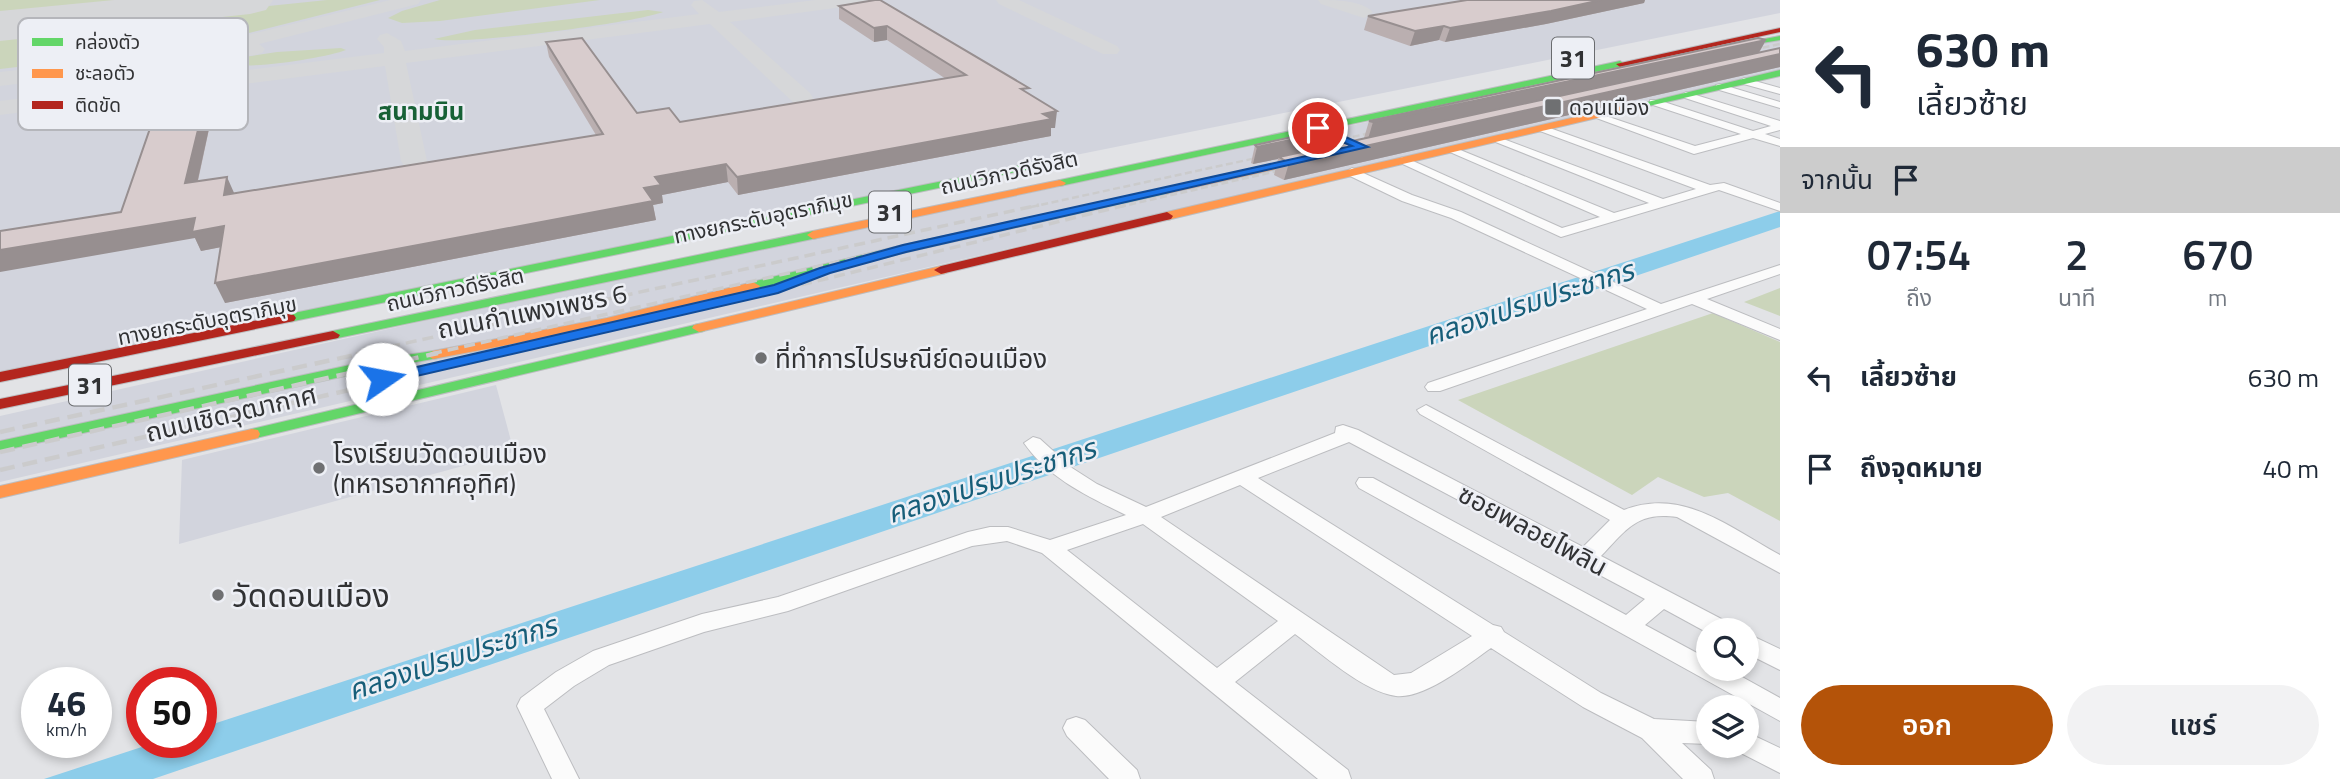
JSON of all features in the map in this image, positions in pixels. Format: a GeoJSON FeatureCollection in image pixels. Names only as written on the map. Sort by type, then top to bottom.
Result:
{"type":"FeatureCollection","features":[{"type":"Feature","properties":{"kind":"main road","name":"31"},"geometry":{"type":"LineString","coordinates":[[1477,78],[1780,18]]}},
{"type":"Feature","properties":{"kind":"main road","name":"ทางยกระดับอุตราภิมุข"},"geometry":{"type":"LineString","coordinates":[[0,383],[1780,18]]}},
{"type":"Feature","properties":{"kind":"main road","name":"31"},"geometry":{"type":"LineString","coordinates":[[1342,131],[1780,28]]}},
{"type":"Feature","properties":{"kind":"main road","name":"ทางยกระดับอุตราภิมุข"},"geometry":{"type":"LineString","coordinates":[[0,396],[1780,28]]}},
{"type":"Feature","properties":{"kind":"main road"},"geometry":{"type":"LineString","coordinates":[[1698,48],[1722,48],[1780,38]]}},
{"type":"Feature","properties":{"kind":"main road"},"geometry":{"type":"LineString","coordinates":[[1669,81],[1768,59]]}},
{"type":"Feature","properties":{"kind":"main road","name":"ถนนเชิดวุฒากาศ"},"geometry":{"type":"LineString","coordinates":[[0,492],[1400,160],[1780,73]]}},
{"type":"Feature","properties":{"kind":"main road","name":"ถนนวิภาวดีรังสิต"},"geometry":{"type":"LineString","coordinates":[[0,404],[1318,128],[1342,131]]}},
{"type":"Feature","properties":{"kind":"main road"},"geometry":{"type":"LineString","coordinates":[[1342,131],[1364,134]]}},
{"type":"Feature","properties":{"kind":"main road","name":"ถนนกำแพงเพชร 6"},"geometry":{"type":"LineString","coordinates":[[0,446],[373,365],[607,322],[929,243],[1322,156]]}},
{"type":"Feature","properties":{"kind":"main road","name":"ถนนวิภาวดีรังสิต"},"geometry":{"type":"LineString","coordinates":[[0,377],[1052,162]]}},
{"type":"Feature","properties":{"kind":"main road"},"geometry":{"type":"LineString","coordinates":[[929,243],[945,269]]}},
{"type":"Feature","properties":{"kind":"main road"},"geometry":{"type":"LineString","coordinates":[[848,264],[869,287]]}},
{"type":"Feature","properties":{"kind":"main road","name":"ถนนกำแพงเพชร 6"},"geometry":{"type":"LineString","coordinates":[[0,459],[434,369],[778,288],[825,270]]}},
{"type":"Feature","properties":{"kind":"main road"},"geometry":{"type":"LineString","coordinates":[[0,418],[91,396],[180,367]]}},
{"type":"Feature","properties":{"kind":"main road"},"geometry":{"type":"LineString","coordinates":[[0,411],[154,373]]}},
{"type":"Feature","properties":{"kind":"street"},"geometry":{"type":"LineString","coordinates":[[1744,81],[1780,91]]}},
{"type":"Feature","properties":{"kind":"street"},"geometry":{"type":"LineString","coordinates":[[1714,89],[1780,104]]}},
{"type":"Feature","properties":{"kind":"street"},"geometry":{"type":"LineString","coordinates":[[1714,89],[1780,112]]}},
{"type":"Feature","properties":{"kind":"street"},"geometry":{"type":"LineString","coordinates":[[1686,95],[1780,126]]}},
{"type":"Feature","properties":{"kind":"street"},"geometry":{"type":"LineString","coordinates":[[1654,102],[1780,143]]}},
{"type":"Feature","properties":{"kind":"street"},"geometry":{"type":"LineString","coordinates":[[1596,116],[1694,150],[1780,126]]}},
{"type":"Feature","properties":{"kind":"street"},"geometry":{"type":"LineString","coordinates":[[1544,129],[1709,189]]}},
{"type":"Feature","properties":{"kind":"street"},"geometry":{"type":"LineString","coordinates":[[1494,139],[1662,203]]}},
{"type":"Feature","properties":{"kind":"street"},"geometry":{"type":"LineString","coordinates":[[1449,149],[1614,218]]}},
{"type":"Feature","properties":{"kind":"street"},"geometry":{"type":"LineString","coordinates":[[1400,160],[1560,233],[1720,186],[1776,206]]}},
{"type":"Feature","properties":{"kind":"street"},"geometry":{"type":"LineString","coordinates":[[1352,172],[1407,198],[1456,215],[1661,310]]}},
{"type":"Feature","properties":{"kind":"street"},"geometry":{"type":"LineString","coordinates":[[1434,387],[1780,269]]}},
{"type":"Feature","properties":{"kind":"street"},"geometry":{"type":"LineString","coordinates":[[1709,293],[1780,322]]}},
{"type":"Feature","properties":{"kind":"street"},"geometry":{"type":"LineString","coordinates":[[1693,299],[1780,335]]}},
{"type":"Feature","properties":{"kind":"street"},"geometry":{"type":"LineString","coordinates":[[1426,410],[1623,519]]}},
{"type":"Feature","properties":{"kind":"street","name":"ซอยพลอยไพลิน"},"geometry":{"type":"LineString","coordinates":[[1240,476],[1347,433],[1700,618]]}},
{"type":"Feature","properties":{"kind":"street"},"geometry":{"type":"LineString","coordinates":[[1037,447],[1065,472],[1090,489],[1144,515],[1368,673],[1399,686],[1414,683],[1493,634]]}},
{"type":"Feature","properties":{"kind":"street"},"geometry":{"type":"LineString","coordinates":[[1050,548],[1144,515],[1240,476],[1493,634],[1592,700],[1650,730],[1701,779]]}},
{"type":"Feature","properties":{"kind":"street"},"geometry":{"type":"LineString","coordinates":[[1366,483],[1780,710]]}},
{"type":"Feature","properties":{"kind":"street"},"geometry":{"type":"LineString","coordinates":[[1586,558],[1623,519],[1632,514],[1669,508],[1683,511],[1780,565]]}},
{"type":"Feature","properties":{"kind":"street"},"geometry":{"type":"LineString","coordinates":[[566,779],[530,706],[601,658],[702,624],[780,606],[968,539],[990,534],[1008,534],[1050,548],[1338,779]]}},
{"type":"Feature","properties":{"kind":"street"},"geometry":{"type":"LineString","coordinates":[[1628,626],[1662,598]]}},
{"type":"Feature","properties":{"kind":"street"},"geometry":{"type":"LineString","coordinates":[[1217,681],[1295,621]]}},
{"type":"Feature","properties":{"kind":"street"},"geometry":{"type":"LineString","coordinates":[[1759,649],[1780,660]]}},
{"type":"Feature","properties":{"kind":"street"},"geometry":{"type":"LineString","coordinates":[[1076,728],[1127,779]]}},
{"type":"Feature","properties":{"kind":"street"},"geometry":{"type":"LineString","coordinates":[[1650,730],[1696,733]]}},
{"type":"Feature","properties":{"kind":"street"},"geometry":{"type":"LineString","coordinates":[[1759,750],[1780,761]]}},
{"type":"Feature","properties":{"kind":"shaded area"},"geometry":{"type":"Polygon","coordinates":[[[0,0],[1780,0],[1780,13],[0,372],[0,0]]]}},
{"type":"Feature","properties":{"kind":"shaded area"},"geometry":{"type":"Polygon","coordinates":[[[1780,35],[1780,70],[0,482],[0,416],[442,317],[1780,35]]]}},
{"type":"Feature","properties":{"kind":"shaded area","name":"โรงเรียนวัดดอนเมือง (ทหารอากาศอุทิศ)"},"geometry":{"type":"Polygon","coordinates":[[[496,385],[514,452],[179,544],[182,460],[496,385]]]}},
{"type":"Feature","properties":{"kind":"green space"},"geometry":{"type":"Polygon","coordinates":[[[0,0],[159,0],[0,16],[0,0]]]}},
{"type":"Feature","properties":{"kind":"green space"},"geometry":{"type":"Polygon","coordinates":[[[327,0],[380,0],[248,33],[248,18],[154,18],[327,0]]]}},
{"type":"Feature","properties":{"kind":"green space"},"geometry":{"type":"Polygon","coordinates":[[[440,0],[600,0],[440,21],[402,23],[388,18],[440,0]]]}},
{"type":"Feature","properties":{"kind":"green space"},"geometry":{"type":"Polygon","coordinates":[[[648,10],[663,12],[619,22],[548,32],[477,39],[434,39],[475,30],[648,10]]]}},
{"type":"Feature","properties":{"kind":"green space"},"geometry":{"type":"Polygon","coordinates":[[[18,32],[18,67],[0,69],[0,34],[18,32]]]}},
{"type":"Feature","properties":{"kind":"green space"},"geometry":{"type":"Polygon","coordinates":[[[341,48],[346,50],[281,63],[248,65],[248,56],[341,48]]]}},
{"type":"Feature","properties":{"kind":"green space"},"geometry":{"type":"Polygon","coordinates":[[[1780,288],[1780,316],[1744,302],[1780,288]]]}},
{"type":"Feature","properties":{"kind":"green space"},"geometry":{"type":"Polygon","coordinates":[[[1713,313],[1780,342],[1780,521],[1728,493],[1704,497],[1658,477],[1632,495],[1458,400],[1713,313]]]}},
{"type":"Feature","properties":{"kind":"water","name":"คลองเปรมประชากร"},"geometry":{"type":"Polygon","coordinates":[[[1780,211],[1780,227],[217,757],[217,723],[1780,211]]]}},
{"type":"Feature","properties":{"kind":"water"},"geometry":{"type":"Polygon","coordinates":[[[126,752],[126,758],[215,758],[153,779],[44,779],[126,752]]]}},
{"type":"Feature","properties":{"kind":"building"},"geometry":{"type":"Polygon","coordinates":[[[880,0],[1029,88],[1021,89],[1057,111],[1043,114],[1052,119],[737,177],[726,164],[655,177],[661,185],[644,188],[653,201],[215,283],[224,226],[192,232],[195,218],[0,250],[0,231],[121,212],[149,130],[198,130],[185,183],[227,177],[224,195],[603,134],[546,42],[582,38],[637,113],[669,108],[680,122],[966,75],[887,26],[874,28],[839,6],[880,0]]]}},
{"type":"Feature","properties":{"kind":"building"},"geometry":{"type":"Polygon","coordinates":[[[1467,0],[1601,0],[1450,28],[1444,26],[1415,31],[1368,16],[1467,0]]]}},
{"type":"Feature","properties":{"kind":"building"},"geometry":{"type":"Polygon","coordinates":[[[1758,38],[1766,40],[1369,121],[1758,38]]]}},
{"type":"Feature","properties":{"kind":"building"},"geometry":{"type":"Polygon","coordinates":[[[1780,48],[1780,54],[1289,163],[1279,157],[1780,48]]]}},
{"type":"Feature","properties":{"kind":"building"},"geometry":{"type":"Polygon","coordinates":[[[1339,127],[1342,129],[1257,147],[1255,145],[1339,127]]]}},
{"type":"Feature","properties":{"kind":"taxiway"},"geometry":{"type":"LineString","coordinates":[[248,41],[412,0]]}},
{"type":"Feature","properties":{"kind":"taxiway"},"geometry":{"type":"LineString","coordinates":[[714,18],[858,0]]}},
{"type":"Feature","properties":{"kind":"taxiway"},"geometry":{"type":"LineString","coordinates":[[1005,0],[1110,50]]}},
{"type":"Feature","properties":{"kind":"taxiway"},"geometry":{"type":"LineString","coordinates":[[1327,0],[1364,12]]}},
{"type":"Feature","properties":{"kind":"taxiway"},"geometry":{"type":"LineString","coordinates":[[700,5],[714,18]]}},
{"type":"Feature","properties":{"kind":"taxiway"},"geometry":{"type":"LineString","coordinates":[[395,58],[714,18]]}},
{"type":"Feature","properties":{"kind":"taxiway"},"geometry":{"type":"LineString","coordinates":[[714,18],[802,98]]}},
{"type":"Feature","properties":{"kind":"taxiway"},"geometry":{"type":"LineString","coordinates":[[387,39],[394,45],[395,58]]}},
{"type":"Feature","properties":{"kind":"taxiway"},"geometry":{"type":"LineString","coordinates":[[248,50],[255,49]]}},
{"type":"Feature","properties":{"kind":"taxiway"},"geometry":{"type":"LineString","coordinates":[[248,77],[395,58]]}},
{"type":"Feature","properties":{"kind":"taxiway"},"geometry":{"type":"LineString","coordinates":[[395,58],[414,161]]}},
{"type":"Feature","properties":{"kind":"taxiway"},"geometry":{"type":"LineString","coordinates":[[0,79],[18,77]]}},
{"type":"Feature","properties":{"kind":"taxiway"},"geometry":{"type":"LineString","coordinates":[[0,108],[18,106]]}},
{"type":"Feature","properties":{"kind":"runway"},"geometry":{"type":"LineString","coordinates":[[77,18],[250,0]]}},
{"type":"Feature","properties":{"kind":"runway"},"geometry":{"type":"LineString","coordinates":[[0,26],[18,24]]}},
{"type":"Feature","properties":{"kind":"railway"},"geometry":{"type":"LineString","coordinates":[[1742,52],[1780,44]]}},
{"type":"Feature","properties":{"kind":"railway"},"geometry":{"type":"LineString","coordinates":[[1322,144],[1383,130]]}},
{"type":"Feature","properties":{"kind":"railway"},"geometry":{"type":"LineString","coordinates":[[1031,207],[1270,155]]}},
{"type":"Feature","properties":{"kind":"railway"},"geometry":{"type":"LineString","coordinates":[[1119,207],[1295,167]]}},
{"type":"Feature","properties":{"kind":"railway"},"geometry":{"type":"LineString","coordinates":[[356,354],[1039,205]]}},
{"type":"Feature","properties":{"kind":"railway"},"geometry":{"type":"LineString","coordinates":[[503,354],[752,297],[1126,205]]}},
{"type":"Feature","properties":{"kind":"railway"},"geometry":{"type":"LineString","coordinates":[[431,354],[1018,221]]}},
{"type":"Feature","properties":{"kind":"railway"},"geometry":{"type":"LineString","coordinates":[[0,432],[364,353]]}},
{"type":"Feature","properties":{"kind":"railway"},"geometry":{"type":"LineString","coordinates":[[0,452],[438,353]]}},
{"type":"Feature","properties":{"kind":"railway"},"geometry":{"type":"LineString","coordinates":[[0,470],[511,353]]}},
{"type":"Feature","properties":{"kind":"traffic: fast"},"geometry":{"type":"LineString","coordinates":[[1732,46],[1780,38]]}},
{"type":"Feature","properties":{"kind":"traffic: fast"},"geometry":{"type":"LineString","coordinates":[[1060,183],[1620,64]]}},
{"type":"Feature","properties":{"kind":"traffic: fast"},"geometry":{"type":"LineString","coordinates":[[1640,105],[1780,73]]}},
{"type":"Feature","properties":{"kind":"traffic: fast"},"geometry":{"type":"LineString","coordinates":[[289,318],[1041,164]]}},
{"type":"Feature","properties":{"kind":"traffic: fast"},"geometry":{"type":"LineString","coordinates":[[753,286],[903,249],[1165,191]]}},
{"type":"Feature","properties":{"kind":"traffic: fast"},"geometry":{"type":"LineString","coordinates":[[333,335],[813,235]]}},
{"type":"Feature","properties":{"kind":"traffic: fast"},"geometry":{"type":"LineString","coordinates":[[252,434],[699,328]]}},
{"type":"Feature","properties":{"kind":"traffic: fast"},"geometry":{"type":"LineString","coordinates":[[0,446],[373,365],[433,355]]}},
{"type":"Feature","properties":{"kind":"traffic: slow"},"geometry":{"type":"LineString","coordinates":[[1167,216],[1640,105]]}},
{"type":"Feature","properties":{"kind":"traffic: slow"},"geometry":{"type":"LineString","coordinates":[[1165,191],[1308,159]]}},
{"type":"Feature","properties":{"kind":"traffic: slow"},"geometry":{"type":"LineString","coordinates":[[813,235],[1060,183]]}},
{"type":"Feature","properties":{"kind":"traffic: slow"},"geometry":{"type":"LineString","coordinates":[[699,328],[941,270]]}},
{"type":"Feature","properties":{"kind":"traffic: slow"},"geometry":{"type":"LineString","coordinates":[[433,355],[607,322],[753,286]]}},
{"type":"Feature","properties":{"kind":"traffic: slow"},"geometry":{"type":"LineString","coordinates":[[0,492],[252,434]]}},
{"type":"Feature","properties":{"kind":"traffic: jam"},"geometry":{"type":"LineString","coordinates":[[1620,64],[1780,30]]}},
{"type":"Feature","properties":{"kind":"traffic: jam"},"geometry":{"type":"LineString","coordinates":[[941,270],[1167,216]]}},
{"type":"Feature","properties":{"kind":"traffic: jam"},"geometry":{"type":"LineString","coordinates":[[0,377],[289,318]]}},
{"type":"Feature","properties":{"kind":"traffic: jam"},"geometry":{"type":"LineString","coordinates":[[0,404],[333,335]]}},
{"type":"Feature","properties":{"kind":"place","name":"ดอนเมือง"},"geometry":{"type":"Point","coordinates":[1553,107]}},
{"type":"Feature","properties":{"kind":"place","name":"ที่ทำการไปรษณีย์ดอนเมือง"},"geometry":{"type":"Point","coordinates":[761,358]}},
{"type":"Feature","properties":{"kind":"place","name":"โรงเรียนวัดดอนเมือง (ทหารอากาศอุทิศ)"},"geometry":{"type":"Point","coordinates":[319,468]}},
{"type":"Feature","properties":{"kind":"place","name":"วัดดอนเมือง"},"geometry":{"type":"Point","coordinates":[218,595]}},
{"type":"Feature","properties":{"kind":"district","name":"สนามบิน"},"geometry":{"type":"Point","coordinates":[421,111]}},
{"type":"Feature","properties":{"kind":"route"},"geometry":{"type":"LineString","coordinates":[[382,379],[778,288],[825,270],[903,249],[1363,147],[1318,128]]}}]}
